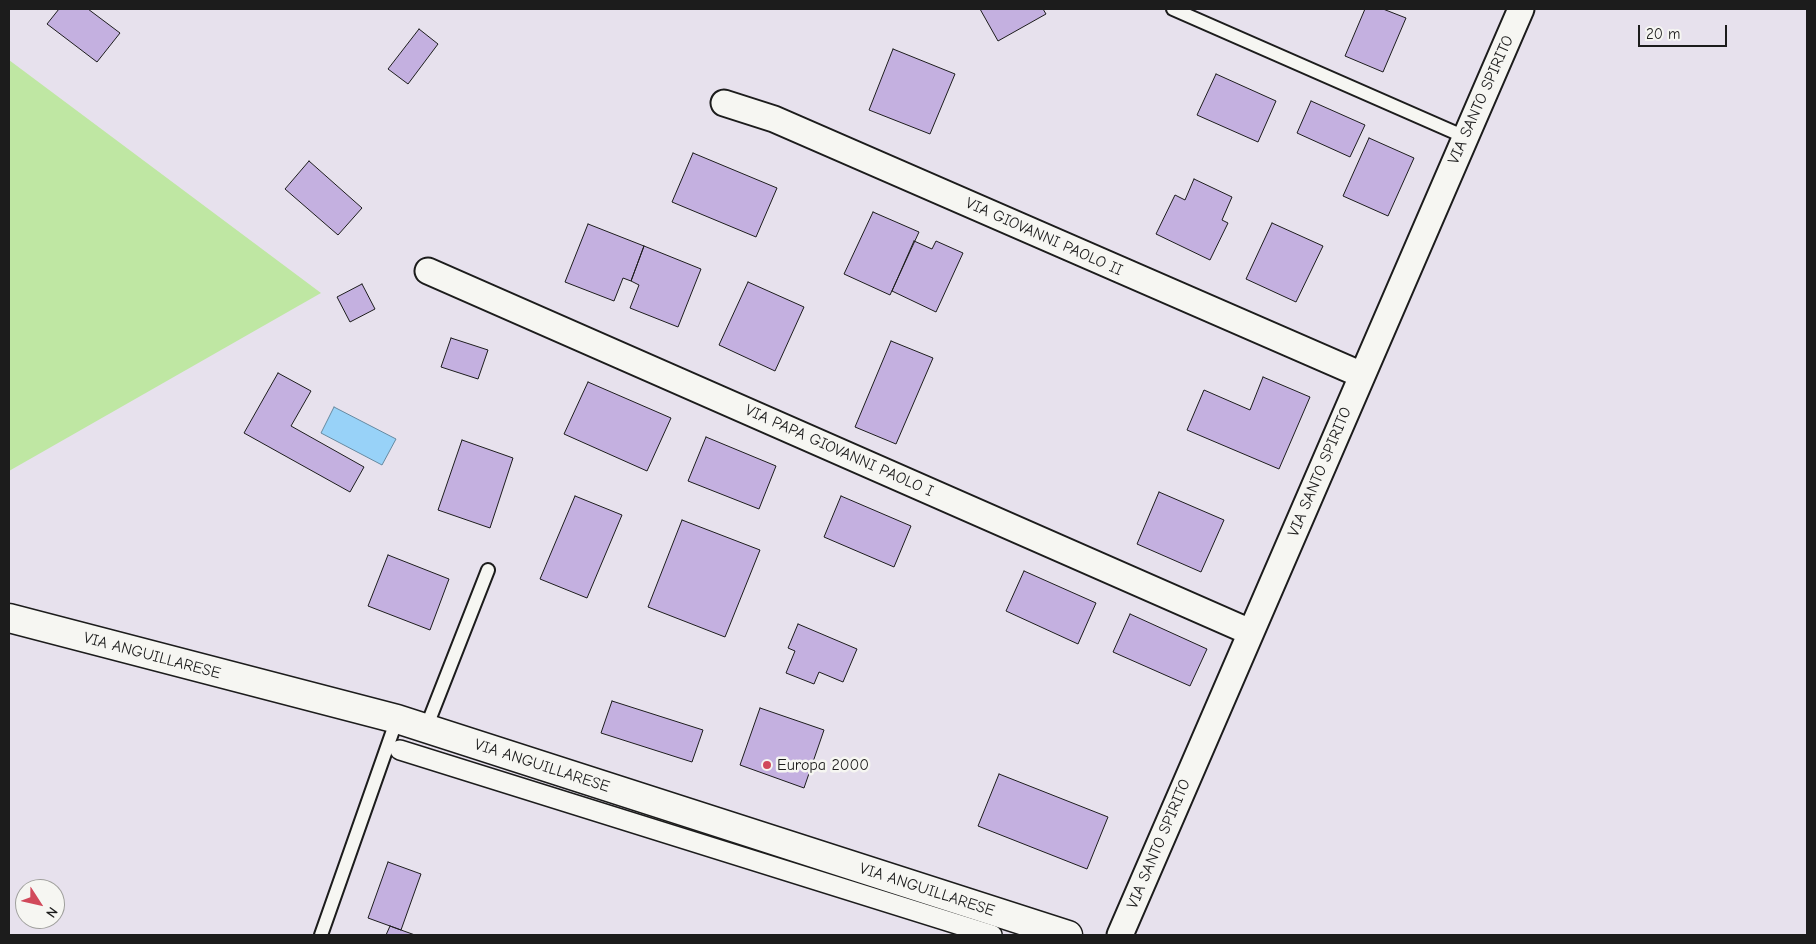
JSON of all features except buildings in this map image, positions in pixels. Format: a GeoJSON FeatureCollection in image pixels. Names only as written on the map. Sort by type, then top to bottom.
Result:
{"type":"FeatureCollection","features":[{"type":"Feature","properties":{"kind":"main road","name":"VIA ANGUILLARESE"},"geometry":{"type":"LineString","coordinates":[[9,618],[397,719],[1068,935]]}},
{"type":"Feature","properties":{"kind":"street","name":"VIA SANTO SPIRITO"},"geometry":{"type":"LineString","coordinates":[[1120,935],[1521,9]]}},
{"type":"Feature","properties":{"kind":"street","name":"VIA GIOVANNI PAOLO II"},"geometry":{"type":"LineString","coordinates":[[724,103],[774,119],[1362,375]]}},
{"type":"Feature","properties":{"kind":"street","name":"VIA PAPA GIOVANNI PAOLO I"},"geometry":{"type":"LineString","coordinates":[[428,271],[1250,632]]}},
{"type":"Feature","properties":{"kind":"street"},"geometry":{"type":"LineString","coordinates":[[400,750],[992,935]]}},
{"type":"Feature","properties":{"kind":"lane"},"geometry":{"type":"LineString","coordinates":[[1173,9],[1465,138]]}},
{"type":"Feature","properties":{"kind":"lane"},"geometry":{"type":"LineString","coordinates":[[426,728],[488,570]]}},
{"type":"Feature","properties":{"kind":"lane"},"geometry":{"type":"LineString","coordinates":[[321,935],[397,719]]}},
{"type":"Feature","properties":{"kind":"green space"},"geometry":{"type":"Polygon","coordinates":[[[9,60],[321,293],[9,471],[9,60]]]}},
{"type":"Feature","properties":{"kind":"water"},"geometry":{"type":"Polygon","coordinates":[[[334,407],[396,439],[382,465],[321,433],[334,407]]]}},
{"type":"Feature","properties":{"kind":"place","name":"Europa 2000"},"geometry":{"type":"Point","coordinates":[767,765]}}]}
